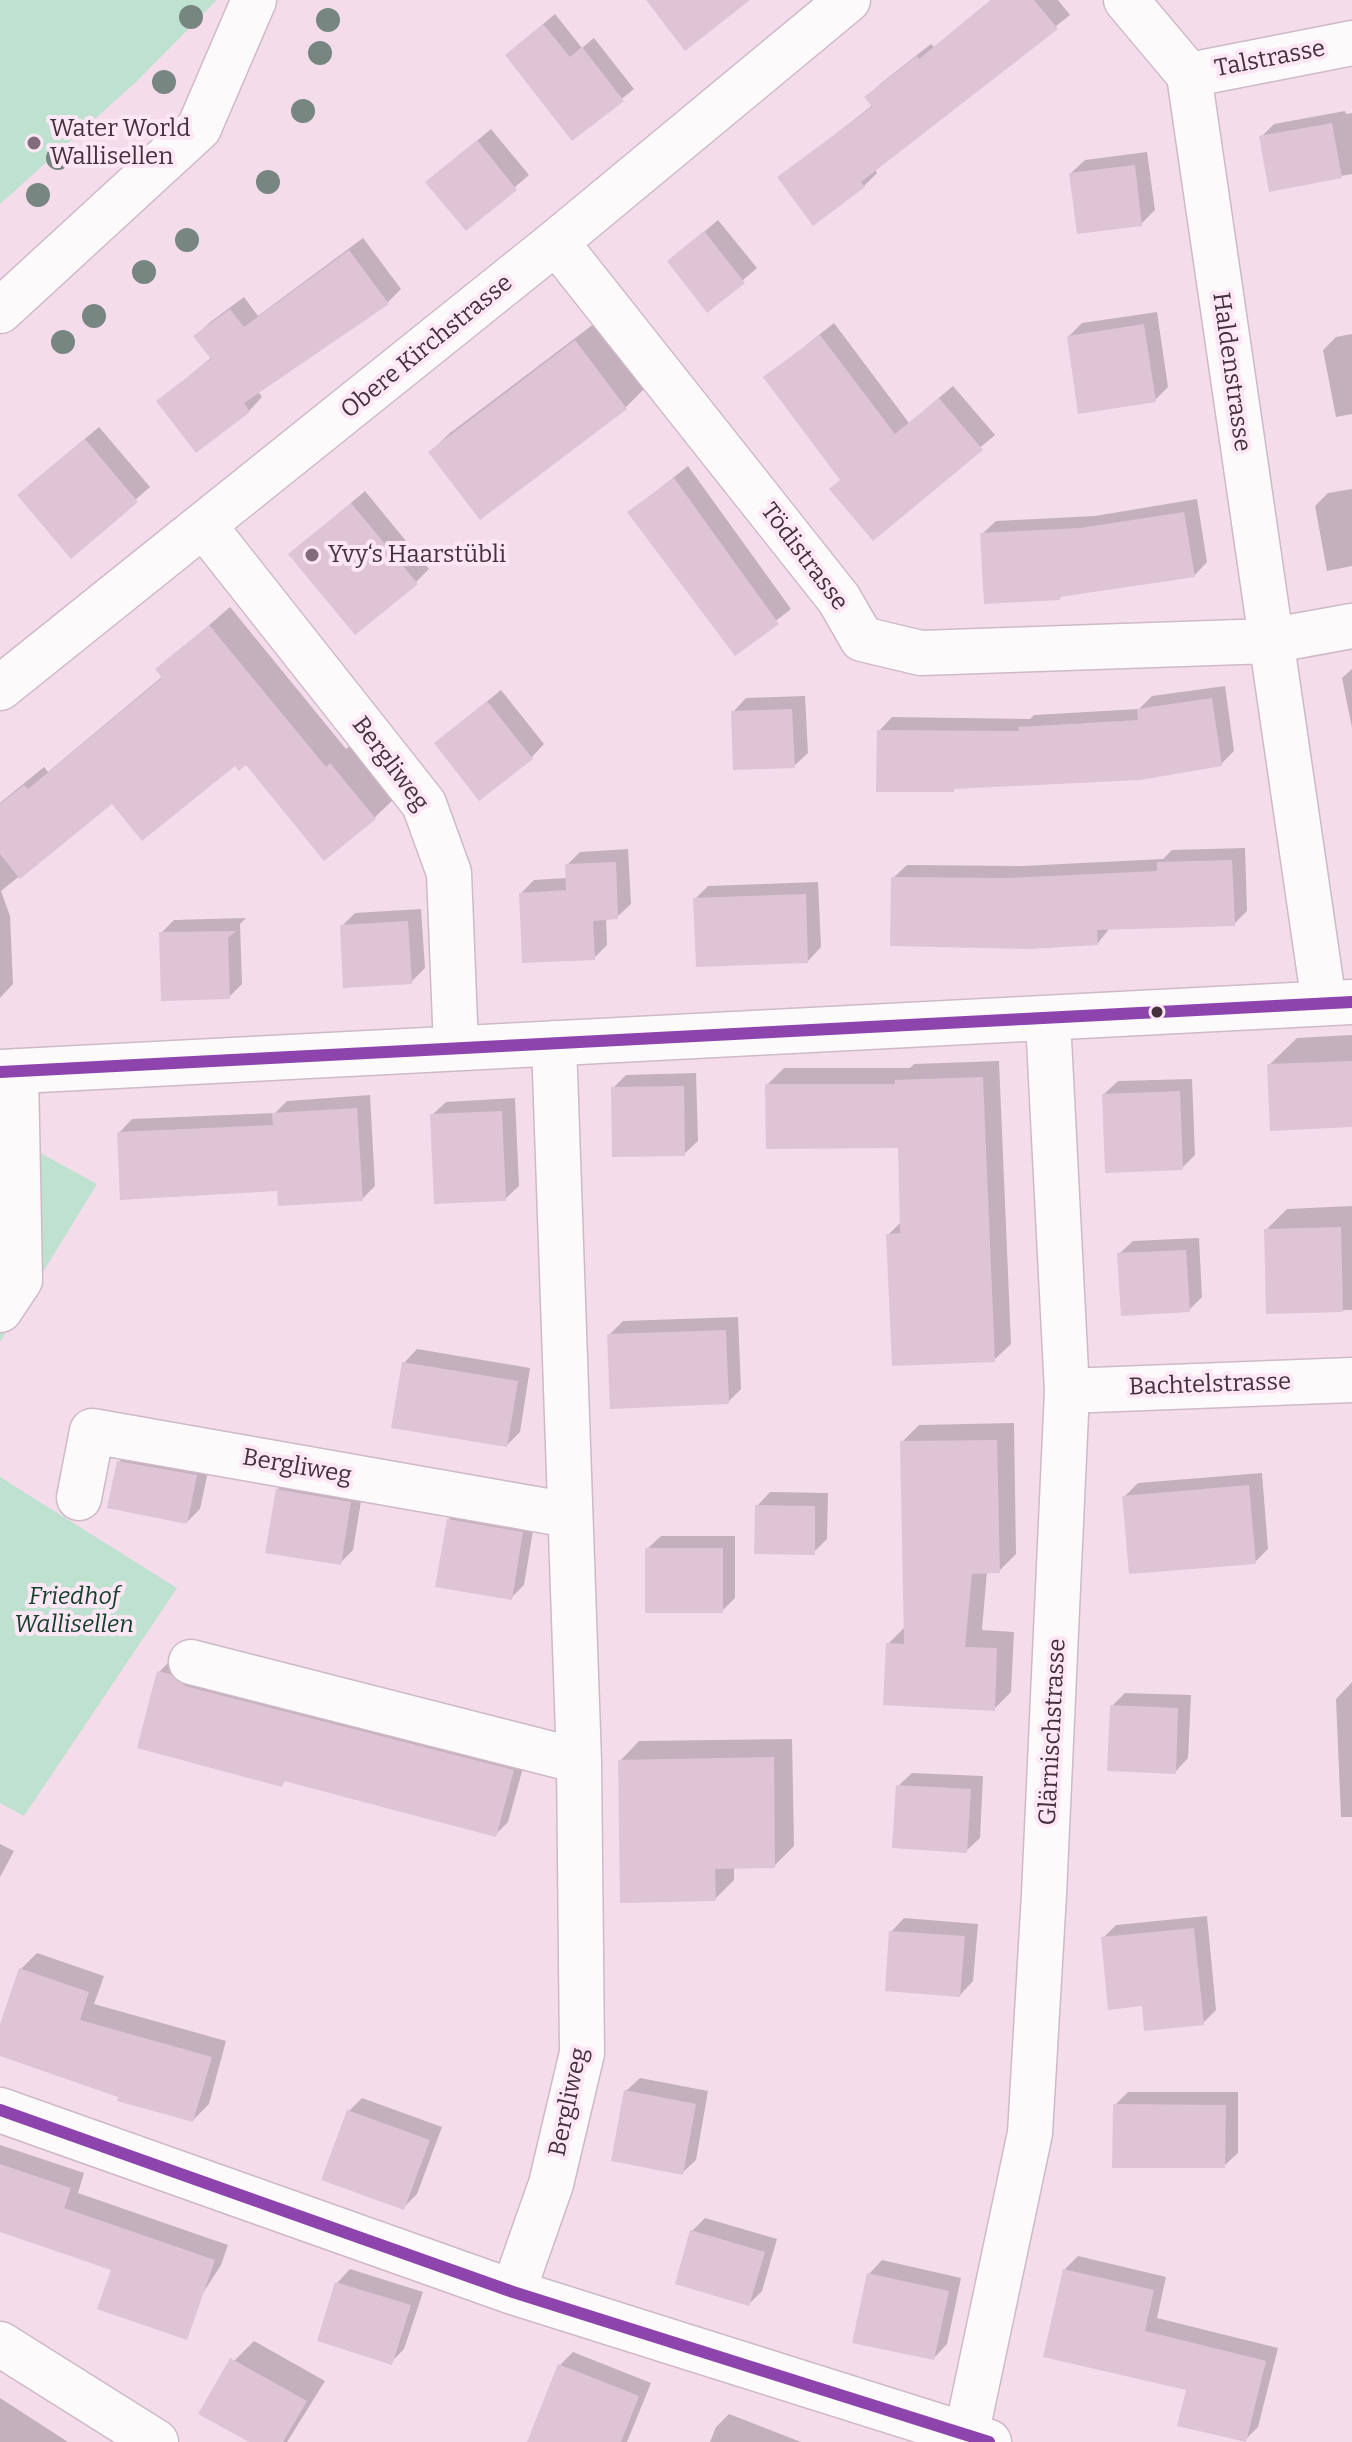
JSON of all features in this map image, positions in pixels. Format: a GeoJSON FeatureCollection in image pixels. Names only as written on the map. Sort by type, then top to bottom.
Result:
{"type":"FeatureCollection","features":[{"type":"Feature","properties":{"kind":"street"},"geometry":{"type":"LineString","coordinates":[[0,311],[199,128],[254,0]]}},
{"type":"Feature","properties":{"kind":"street","name":"Obere Kirchstrasse"},"geometry":{"type":"LineString","coordinates":[[0,688],[205,527],[848,0]]}},
{"type":"Feature","properties":{"kind":"street"},"geometry":{"type":"LineString","coordinates":[[1126,0],[1189,75]]}},
{"type":"Feature","properties":{"kind":"street","name":"Talstrasse"},"geometry":{"type":"LineString","coordinates":[[1189,75],[1352,43]]}},
{"type":"Feature","properties":{"kind":"street","name":"Haldenstrasse"},"geometry":{"type":"LineString","coordinates":[[1189,75],[1269,641],[1338,1003]]}},
{"type":"Feature","properties":{"kind":"street","name":"Tödistrasse"},"geometry":{"type":"LineString","coordinates":[[556,242],[839,599],[862,639],[921,653],[1269,641],[1352,626]]}},
{"type":"Feature","properties":{"kind":"street","name":"Bergliweg"},"geometry":{"type":"LineString","coordinates":[[205,527],[424,804],[449,873],[456,1047]]}},
{"type":"Feature","properties":{"kind":"street"},"geometry":{"type":"LineString","coordinates":[[0,1310],[20,1280],[8,1071],[1338,1003]]}},
{"type":"Feature","properties":{"kind":"street","name":"Glärnischstrasse"},"geometry":{"type":"LineString","coordinates":[[977,2439],[1030,2133],[1063,1533],[1067,1391],[1048,1020]]}},
{"type":"Feature","properties":{"kind":"street","name":"Bergliweg"},"geometry":{"type":"LineString","coordinates":[[513,2292],[551,2184],[582,2053],[579,1761],[554,1043]]}},
{"type":"Feature","properties":{"kind":"street","name":"Bachtelstrasse"},"geometry":{"type":"LineString","coordinates":[[1067,1391],[1352,1380]]}},
{"type":"Feature","properties":{"kind":"street","name":"Bergliweg"},"geometry":{"type":"LineString","coordinates":[[79,1498],[92,1431],[569,1515]]}},
{"type":"Feature","properties":{"kind":"street"},"geometry":{"type":"LineString","coordinates":[[191,1662],[579,1761]]}},
{"type":"Feature","properties":{"kind":"street"},"geometry":{"type":"LineString","coordinates":[[0,2110],[513,2292],[977,2439]]}},
{"type":"Feature","properties":{"kind":"street"},"geometry":{"type":"LineString","coordinates":[[0,2344],[156,2442]]}},
{"type":"Feature","properties":{"kind":"green space","name":"Water World Wallisellen"},"geometry":{"type":"Polygon","coordinates":[[[0,0],[217,0],[136,82],[0,204],[0,0]]]}},
{"type":"Feature","properties":{"kind":"green space"},"geometry":{"type":"Polygon","coordinates":[[[0,1131],[97,1184],[0,1342],[0,1131]]]}},
{"type":"Feature","properties":{"kind":"green space","name":"Friedhof Wallisellen"},"geometry":{"type":"Polygon","coordinates":[[[0,1477],[177,1588],[24,1816],[0,1803],[0,1477]]]}},
{"type":"Feature","properties":{"kind":"building"},"geometry":{"type":"Polygon","coordinates":[[[646,0],[750,0],[685,51],[646,0]]]}},
{"type":"Feature","properties":{"kind":"building"},"geometry":{"type":"Polygon","coordinates":[[[991,0],[1034,0],[1058,29],[861,182],[865,187],[813,226],[777,177],[872,107],[864,97],[917,56],[919,59],[991,0]]]}},
{"type":"Feature","properties":{"kind":"building"},"geometry":{"type":"Polygon","coordinates":[[[543,24],[570,57],[582,47],[624,101],[572,141],[505,55],[543,24]]]}},
{"type":"Feature","properties":{"kind":"building"},"geometry":{"type":"Polygon","coordinates":[[[1332,123],[1342,178],[1269,192],[1259,136],[1332,123]]]}},
{"type":"Feature","properties":{"kind":"building"},"geometry":{"type":"Polygon","coordinates":[[[477,140],[517,190],[466,231],[425,182],[477,140]]]}},
{"type":"Feature","properties":{"kind":"building"},"geometry":{"type":"Polygon","coordinates":[[[1135,165],[1142,226],[1077,234],[1069,173],[1135,165]]]}},
{"type":"Feature","properties":{"kind":"building"},"geometry":{"type":"Polygon","coordinates":[[[704,231],[745,283],[707,313],[667,261],[704,231]]]}},
{"type":"Feature","properties":{"kind":"building"},"geometry":{"type":"Polygon","coordinates":[[[349,250],[389,304],[244,403],[250,412],[196,453],[156,401],[211,359],[193,336],[230,309],[244,327],[349,250]]]}},
{"type":"Feature","properties":{"kind":"building"},"geometry":{"type":"Polygon","coordinates":[[[1144,324],[1156,402],[1078,414],[1067,336],[1144,324]]]}},
{"type":"Feature","properties":{"kind":"building"},"geometry":{"type":"Polygon","coordinates":[[[820,335],[895,434],[939,398],[983,450],[873,541],[829,489],[840,480],[763,377],[820,335]]]}},
{"type":"Feature","properties":{"kind":"building"},"geometry":{"type":"Polygon","coordinates":[[[575,340],[627,409],[480,520],[428,452],[575,340]]]}},
{"type":"Feature","properties":{"kind":"building"},"geometry":{"type":"Polygon","coordinates":[[[85,439],[138,502],[71,559],[17,495],[85,439]]]}},
{"type":"Feature","properties":{"kind":"building"},"geometry":{"type":"Polygon","coordinates":[[[674,478],[779,624],[735,656],[627,512],[674,478]]]}},
{"type":"Feature","properties":{"kind":"building"},"geometry":{"type":"Polygon","coordinates":[[[351,503],[418,584],[355,635],[288,554],[351,503]]]}},
{"type":"Feature","properties":{"kind":"building"},"geometry":{"type":"Polygon","coordinates":[[[1184,512],[1195,577],[1060,597],[1060,600],[984,604],[980,533],[1080,528],[1184,512]]]}},
{"type":"Feature","properties":{"kind":"building"},"geometry":{"type":"Polygon","coordinates":[[[209,625],[326,767],[330,763],[376,819],[324,861],[246,765],[239,771],[235,766],[142,841],[112,804],[20,879],[0,854],[0,804],[24,785],[28,789],[162,678],[155,669],[209,625]]]}},
{"type":"Feature","properties":{"kind":"building"},"geometry":{"type":"Polygon","coordinates":[[[1212,698],[1222,766],[1140,780],[954,789],[954,792],[876,792],[877,730],[1019,731],[1018,727],[1138,720],[1137,709],[1212,698]]]}},
{"type":"Feature","properties":{"kind":"building"},"geometry":{"type":"Polygon","coordinates":[[[487,701],[533,759],[479,801],[434,743],[487,701]]]}},
{"type":"Feature","properties":{"kind":"building"},"geometry":{"type":"Polygon","coordinates":[[[792,709],[795,768],[733,770],[731,711],[792,709]]]}},
{"type":"Feature","properties":{"kind":"building"},"geometry":{"type":"Polygon","coordinates":[[[1232,860],[1235,926],[1097,930],[1098,945],[1029,949],[890,946],[891,877],[1007,878],[1157,871],[1157,862],[1232,860]]]}},
{"type":"Feature","properties":{"kind":"building"},"geometry":{"type":"Polygon","coordinates":[[[616,862],[618,919],[593,921],[595,960],[522,963],[519,893],[566,890],[565,864],[616,862]]]}},
{"type":"Feature","properties":{"kind":"building"},"geometry":{"type":"Polygon","coordinates":[[[806,894],[808,963],[696,967],[693,898],[806,894]]]}},
{"type":"Feature","properties":{"kind":"building"},"geometry":{"type":"Polygon","coordinates":[[[408,921],[412,984],[343,988],[340,925],[408,921]]]}},
{"type":"Feature","properties":{"kind":"building"},"geometry":{"type":"Polygon","coordinates":[[[236,931],[228,938],[230,999],[161,1001],[159,932],[236,931]]]}},
{"type":"Feature","properties":{"kind":"building"},"geometry":{"type":"Polygon","coordinates":[[[1352,1061],[1352,1127],[1270,1131],[1267,1064],[1352,1061]]]}},
{"type":"Feature","properties":{"kind":"building"},"geometry":{"type":"Polygon","coordinates":[[[983,1077],[995,1362],[892,1366],[886,1234],[900,1233],[898,1148],[766,1149],[765,1084],[895,1084],[895,1080],[983,1077]]]}},
{"type":"Feature","properties":{"kind":"building"},"geometry":{"type":"Polygon","coordinates":[[[684,1086],[685,1156],[612,1157],[611,1087],[684,1086]]]}},
{"type":"Feature","properties":{"kind":"building"},"geometry":{"type":"Polygon","coordinates":[[[1180,1091],[1183,1170],[1105,1173],[1102,1094],[1180,1091]]]}},
{"type":"Feature","properties":{"kind":"building"},"geometry":{"type":"Polygon","coordinates":[[[357,1108],[363,1201],[278,1206],[277,1191],[120,1200],[117,1132],[273,1125],[272,1113],[357,1108]]]}},
{"type":"Feature","properties":{"kind":"building"},"geometry":{"type":"Polygon","coordinates":[[[502,1111],[506,1201],[434,1204],[430,1114],[502,1111]]]}},
{"type":"Feature","properties":{"kind":"building"},"geometry":{"type":"Polygon","coordinates":[[[1341,1227],[1343,1312],[1266,1314],[1264,1229],[1341,1227]]]}},
{"type":"Feature","properties":{"kind":"building"},"geometry":{"type":"Polygon","coordinates":[[[1186,1250],[1190,1312],[1121,1316],[1117,1253],[1186,1250]]]}},
{"type":"Feature","properties":{"kind":"building"},"geometry":{"type":"Polygon","coordinates":[[[726,1330],[729,1404],[610,1409],[607,1334],[726,1330]]]}},
{"type":"Feature","properties":{"kind":"building"},"geometry":{"type":"Polygon","coordinates":[[[402,1362],[518,1381],[507,1447],[391,1428],[402,1362]]]}},
{"type":"Feature","properties":{"kind":"building"},"geometry":{"type":"Polygon","coordinates":[[[997,1440],[1000,1573],[972,1574],[965,1647],[997,1648],[995,1711],[883,1705],[886,1643],[904,1644],[900,1441],[997,1440]]]}},
{"type":"Feature","properties":{"kind":"building"},"geometry":{"type":"Polygon","coordinates":[[[117,1461],[197,1475],[187,1524],[107,1508],[117,1461]]]}},
{"type":"Feature","properties":{"kind":"building"},"geometry":{"type":"Polygon","coordinates":[[[1249,1485],[1256,1564],[1129,1574],[1122,1496],[1249,1485]]]}},
{"type":"Feature","properties":{"kind":"building"},"geometry":{"type":"Polygon","coordinates":[[[276,1489],[351,1502],[341,1565],[265,1553],[276,1489]]]}},
{"type":"Feature","properties":{"kind":"building"},"geometry":{"type":"Polygon","coordinates":[[[755,1505],[815,1506],[815,1555],[754,1554],[755,1505]]]}},
{"type":"Feature","properties":{"kind":"building"},"geometry":{"type":"Polygon","coordinates":[[[447,1519],[523,1532],[512,1600],[435,1587],[447,1519]]]}},
{"type":"Feature","properties":{"kind":"building"},"geometry":{"type":"Polygon","coordinates":[[[645,1548],[723,1548],[723,1613],[645,1613],[645,1548]]]}},
{"type":"Feature","properties":{"kind":"building"},"geometry":{"type":"Polygon","coordinates":[[[157,1671],[170,1674],[185,1686],[514,1770],[496,1837],[284,1781],[282,1787],[137,1748],[157,1671]]]}},
{"type":"Feature","properties":{"kind":"building"},"geometry":{"type":"Polygon","coordinates":[[[1110,1705],[1178,1708],[1176,1774],[1107,1771],[1110,1705]]]}},
{"type":"Feature","properties":{"kind":"building"},"geometry":{"type":"Polygon","coordinates":[[[774,1757],[775,1868],[715,1869],[716,1901],[620,1903],[618,1760],[774,1757]]]}},
{"type":"Feature","properties":{"kind":"building"},"geometry":{"type":"Polygon","coordinates":[[[896,1785],[971,1789],[967,1853],[892,1848],[896,1785]]]}},
{"type":"Feature","properties":{"kind":"building"},"geometry":{"type":"Polygon","coordinates":[[[1194,1928],[1204,2025],[1144,2031],[1142,2006],[1108,2010],[1101,1937],[1194,1928]]]}},
{"type":"Feature","properties":{"kind":"building"},"geometry":{"type":"Polygon","coordinates":[[[889,1931],[965,1936],[960,1997],[885,1991],[889,1931]]]}},
{"type":"Feature","properties":{"kind":"building"},"geometry":{"type":"Polygon","coordinates":[[[19,1968],[89,1992],[80,2020],[212,2057],[193,2122],[117,2101],[118,2097],[0,2056],[0,2024],[19,1968]]]}},
{"type":"Feature","properties":{"kind":"building"},"geometry":{"type":"Polygon","coordinates":[[[624,2090],[696,2104],[683,2175],[611,2161],[624,2090]]]}},
{"type":"Feature","properties":{"kind":"building"},"geometry":{"type":"Polygon","coordinates":[[[1113,2104],[1226,2105],[1225,2168],[1112,2168],[1113,2104]]]}},
{"type":"Feature","properties":{"kind":"building"},"geometry":{"type":"Polygon","coordinates":[[[347,2110],[430,2140],[404,2210],[321,2180],[347,2110]]]}},
{"type":"Feature","properties":{"kind":"building"},"geometry":{"type":"Polygon","coordinates":[[[0,2164],[71,2188],[64,2208],[215,2260],[187,2340],[97,2309],[111,2270],[0,2232],[0,2164]]]}},
{"type":"Feature","properties":{"kind":"building"},"geometry":{"type":"Polygon","coordinates":[[[690,2230],[765,2252],[749,2306],[675,2284],[690,2230]]]}},
{"type":"Feature","properties":{"kind":"building"},"geometry":{"type":"Polygon","coordinates":[[[1063,2269],[1154,2290],[1145,2331],[1266,2361],[1246,2442],[1177,2426],[1186,2390],[1043,2357],[1063,2269]]]}},
{"type":"Feature","properties":{"kind":"building"},"geometry":{"type":"Polygon","coordinates":[[[867,2273],[949,2291],[934,2360],[852,2343],[867,2273]]]}},
{"type":"Feature","properties":{"kind":"building"},"geometry":{"type":"Polygon","coordinates":[[[335,2282],[411,2305],[392,2365],[317,2341],[335,2282]]]}},
{"type":"Feature","properties":{"kind":"building"},"geometry":{"type":"Polygon","coordinates":[[[230,2358],[307,2401],[283,2442],[249,2442],[198,2414],[230,2358]]]}},
{"type":"Feature","properties":{"kind":"building"},"geometry":{"type":"Polygon","coordinates":[[[558,2364],[639,2396],[621,2442],[527,2442],[558,2364]]]}},
{"type":"Feature","properties":{"kind":"transit line"},"geometry":{"type":"LineString","coordinates":[[0,1072],[1352,1002]]}},
{"type":"Feature","properties":{"kind":"transit line"},"geometry":{"type":"LineString","coordinates":[[0,2110],[513,2292],[989,2442]]}},
{"type":"Feature","properties":{"kind":"place","name":"Water World Wallisellen"},"geometry":{"type":"Point","coordinates":[34,143]}},
{"type":"Feature","properties":{"kind":"place","name":"Yvy‘s Haarstübli"},"geometry":{"type":"Point","coordinates":[312,555]}}]}
